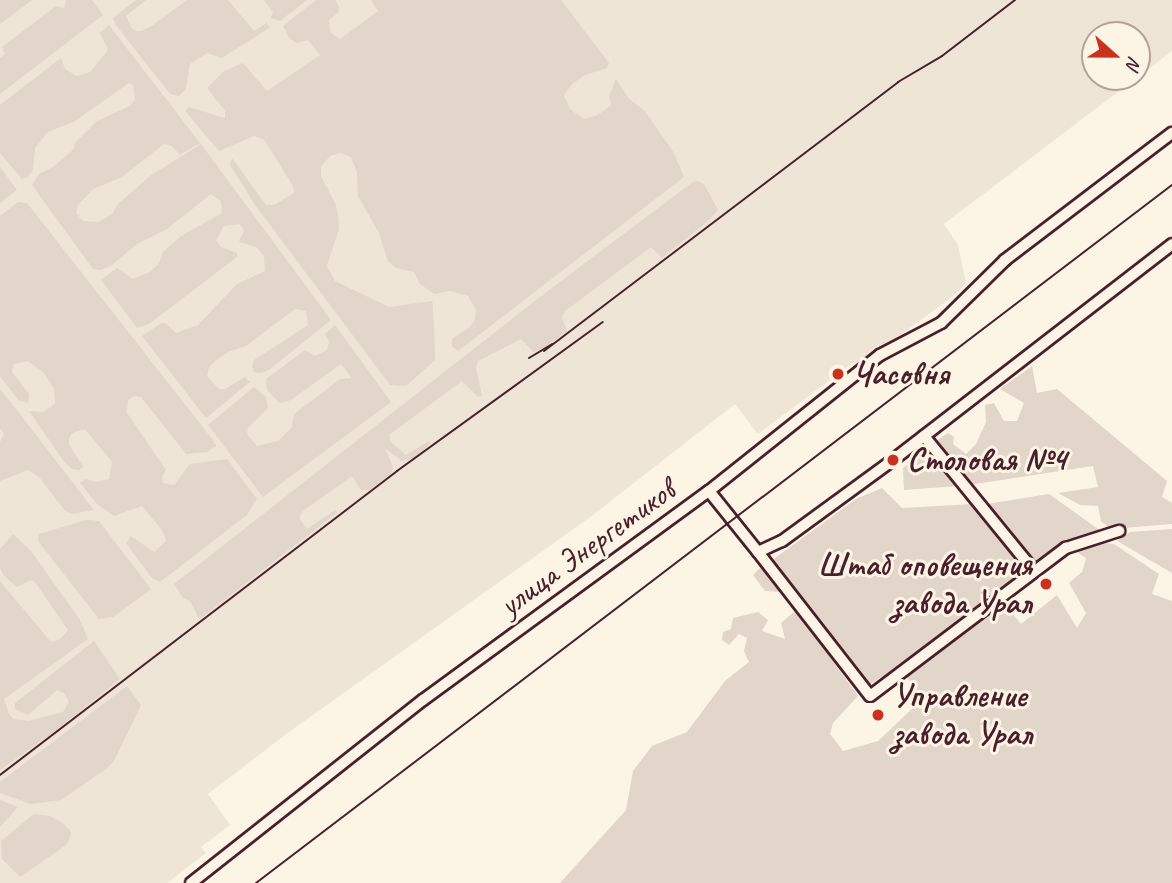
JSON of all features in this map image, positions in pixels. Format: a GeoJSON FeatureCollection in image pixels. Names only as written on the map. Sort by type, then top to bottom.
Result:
{"type":"FeatureCollection","features":[{"type":"Feature","properties":{"kind":"street"},"geometry":{"type":"LineString","coordinates":[[709,491],[880,355],[941,323],[1005,260],[1172,133]]}},
{"type":"Feature","properties":{"kind":"street"},"geometry":{"type":"LineString","coordinates":[[758,552],[797,532],[1172,244]]}},
{"type":"Feature","properties":{"kind":"street"},"geometry":{"type":"LineString","coordinates":[[924,436],[1034,571],[1066,548],[1119,531]]}},
{"type":"Feature","properties":{"kind":"street","name":"улица Энергетиков"},"geometry":{"type":"LineString","coordinates":[[191,883],[423,700],[709,491],[870,696],[1034,571]]}},
{"type":"Feature","properties":{"kind":"shaded area"},"geometry":{"type":"Polygon","coordinates":[[[0,0],[1172,0],[1172,51],[1151,67],[1151,21],[1081,21],[1081,91],[1119,91],[944,224],[958,245],[966,283],[951,298],[858,366],[854,362],[758,434],[735,404],[593,515],[289,732],[208,794],[230,825],[201,847],[206,853],[167,883],[0,883],[0,0]]]}},
{"type":"Feature","properties":{"kind":"shaded area"},"geometry":{"type":"Polygon","coordinates":[[[0,0],[32,0],[0,24],[0,0]]]}},
{"type":"Feature","properties":{"kind":"shaded area"},"geometry":{"type":"Polygon","coordinates":[[[66,0],[92,0],[103,15],[0,94],[0,58],[5,54],[2,47],[56,6],[64,8],[66,0]]]}},
{"type":"Feature","properties":{"kind":"shaded area"},"geometry":{"type":"Polygon","coordinates":[[[136,0],[146,0],[126,16],[136,31],[153,25],[187,0],[228,0],[254,31],[267,23],[269,28],[222,58],[207,53],[190,64],[186,89],[179,96],[170,94],[115,24],[113,18],[136,0]]]}},
{"type":"Feature","properties":{"kind":"shaded area"},"geometry":{"type":"Polygon","coordinates":[[[264,0],[307,0],[280,21],[271,18],[273,12],[264,0]]]}},
{"type":"Feature","properties":{"kind":"shaded area"},"geometry":{"type":"Polygon","coordinates":[[[316,0],[335,0],[339,6],[338,13],[329,20],[330,32],[340,39],[378,11],[371,0],[561,0],[609,63],[607,68],[585,75],[572,84],[564,95],[570,109],[584,119],[598,115],[611,105],[609,96],[616,79],[629,99],[644,110],[674,153],[684,177],[458,351],[452,346],[452,339],[470,327],[475,319],[476,310],[468,296],[450,291],[434,294],[420,284],[414,272],[396,268],[388,261],[379,233],[358,196],[357,173],[351,157],[340,153],[330,156],[321,167],[321,176],[336,205],[338,217],[339,229],[327,266],[335,281],[389,307],[432,301],[435,360],[406,386],[390,385],[255,205],[230,165],[232,158],[266,205],[274,205],[294,193],[293,186],[263,139],[254,136],[219,151],[185,111],[189,107],[225,118],[225,111],[207,88],[224,71],[243,63],[267,91],[320,55],[308,40],[297,43],[290,39],[283,26],[316,0]]]}},
{"type":"Feature","properties":{"kind":"shaded area"},"geometry":{"type":"Polygon","coordinates":[[[109,25],[200,143],[180,155],[172,146],[164,144],[122,177],[93,189],[78,205],[76,213],[83,221],[98,222],[112,214],[118,204],[150,176],[201,144],[331,320],[269,370],[254,372],[254,360],[308,325],[306,311],[295,309],[246,346],[228,352],[215,361],[209,367],[207,376],[219,389],[225,389],[245,377],[250,382],[206,418],[142,336],[165,323],[176,333],[198,325],[237,284],[265,271],[264,256],[256,247],[239,242],[244,230],[239,224],[224,226],[216,240],[221,247],[237,253],[237,257],[149,324],[137,328],[101,280],[117,268],[133,279],[150,272],[159,263],[163,252],[181,236],[222,213],[221,201],[211,194],[167,229],[137,244],[111,266],[100,270],[93,269],[32,185],[39,174],[53,167],[74,149],[75,143],[97,121],[130,106],[135,99],[133,85],[129,83],[75,121],[48,132],[35,148],[33,170],[28,177],[22,179],[0,153],[0,105],[61,58],[65,69],[77,76],[90,72],[108,50],[100,33],[109,25]]]}},
{"type":"Feature","properties":{"kind":"shaded area"},"geometry":{"type":"Polygon","coordinates":[[[0,167],[17,190],[0,203],[0,167]]]}},
{"type":"Feature","properties":{"kind":"shaded area"},"geometry":{"type":"Polygon","coordinates":[[[693,182],[704,184],[718,210],[708,221],[662,258],[651,247],[565,311],[562,318],[567,331],[545,347],[534,352],[521,339],[478,361],[476,368],[482,396],[478,397],[462,381],[389,435],[391,442],[406,455],[429,441],[431,443],[415,458],[402,461],[385,448],[393,467],[391,474],[369,490],[361,490],[352,476],[303,511],[299,518],[307,529],[335,510],[338,512],[201,618],[198,617],[190,601],[183,598],[174,584],[536,300],[693,182]]]}},
{"type":"Feature","properties":{"kind":"shaded area"},"geometry":{"type":"Polygon","coordinates":[[[18,202],[27,203],[213,440],[216,446],[207,452],[186,454],[141,397],[134,396],[128,400],[127,413],[166,470],[162,477],[163,483],[174,485],[190,464],[227,459],[257,499],[247,515],[160,582],[151,577],[126,543],[131,536],[154,552],[166,541],[162,530],[142,506],[114,516],[97,504],[80,483],[86,479],[95,482],[109,479],[112,462],[85,429],[72,433],[69,438],[69,445],[83,466],[80,470],[72,469],[29,411],[43,412],[55,404],[54,389],[44,373],[28,361],[14,364],[12,372],[29,394],[28,403],[18,400],[0,376],[0,216],[18,202]]]}},
{"type":"Feature","properties":{"kind":"shaded area"},"geometry":{"type":"Polygon","coordinates":[[[335,325],[391,402],[263,497],[208,425],[254,387],[266,397],[268,408],[248,428],[247,434],[257,446],[278,441],[292,427],[294,414],[340,379],[352,378],[341,364],[291,400],[280,403],[267,390],[266,379],[305,350],[315,356],[327,350],[329,342],[325,334],[335,325]]]}},
{"type":"Feature","properties":{"kind":"shaded area"},"geometry":{"type":"Polygon","coordinates":[[[1032,366],[1037,393],[1057,389],[1167,481],[1162,497],[1172,503],[1172,524],[1110,529],[1101,521],[1098,506],[1080,505],[1058,493],[1098,487],[1093,466],[969,485],[936,441],[948,433],[954,437],[953,444],[966,454],[976,444],[986,422],[985,405],[994,403],[1004,421],[1017,421],[1024,403],[1000,389],[1032,366]]]}},
{"type":"Feature","properties":{"kind":"shaded area"},"geometry":{"type":"Polygon","coordinates":[[[0,389],[94,510],[72,514],[65,511],[39,477],[28,470],[0,481],[0,442],[4,434],[0,428],[0,389]]]}},
{"type":"Feature","properties":{"kind":"shaded area"},"geometry":{"type":"Polygon","coordinates":[[[928,448],[958,486],[904,490],[903,468],[928,448]]]}},
{"type":"Feature","properties":{"kind":"shaded area"},"geometry":{"type":"Polygon","coordinates":[[[882,488],[902,508],[973,504],[1028,571],[998,595],[1021,624],[1057,595],[1077,628],[1086,613],[1069,583],[1082,572],[1086,558],[1075,551],[1095,542],[1114,544],[1159,574],[1152,594],[1172,601],[1172,883],[560,883],[626,810],[633,771],[652,746],[687,732],[725,681],[749,662],[744,651],[747,638],[739,634],[729,645],[722,640],[723,632],[731,629],[733,618],[758,612],[768,620],[762,631],[785,639],[781,623],[796,610],[858,696],[833,723],[830,734],[843,751],[878,741],[916,705],[916,690],[906,676],[883,676],[869,685],[771,561],[856,499],[882,488]]]}},
{"type":"Feature","properties":{"kind":"shaded area"},"geometry":{"type":"Polygon","coordinates":[[[1049,494],[1101,531],[1067,544],[1034,564],[987,504],[1049,494]]]}},
{"type":"Feature","properties":{"kind":"shaded area"},"geometry":{"type":"Polygon","coordinates":[[[86,520],[99,521],[151,589],[113,617],[99,619],[38,541],[39,534],[86,520]]]}},
{"type":"Feature","properties":{"kind":"shaded area"},"geometry":{"type":"Polygon","coordinates":[[[1172,529],[1172,573],[1117,541],[1130,532],[1172,529]]]}},
{"type":"Feature","properties":{"kind":"shaded area"},"geometry":{"type":"Polygon","coordinates":[[[13,534],[31,551],[80,620],[88,639],[4,699],[9,714],[14,719],[28,721],[63,712],[69,702],[64,693],[57,690],[28,715],[15,709],[15,703],[94,641],[120,679],[54,732],[0,770],[0,581],[51,642],[60,639],[68,630],[35,582],[31,580],[17,587],[4,576],[0,568],[0,549],[13,534]]]}},
{"type":"Feature","properties":{"kind":"shaded area"},"geometry":{"type":"Polygon","coordinates":[[[760,568],[770,573],[780,586],[780,592],[765,591],[753,575],[760,568]]]}},
{"type":"Feature","properties":{"kind":"shaded area"},"geometry":{"type":"Polygon","coordinates":[[[127,686],[141,705],[114,761],[106,769],[61,800],[31,804],[0,793],[0,782],[127,686]]]}},
{"type":"Feature","properties":{"kind":"shaded area"},"geometry":{"type":"Polygon","coordinates":[[[0,800],[18,807],[0,827],[0,800]]]}},
{"type":"Feature","properties":{"kind":"shaded area"},"geometry":{"type":"Polygon","coordinates":[[[34,814],[50,816],[63,823],[71,832],[70,838],[66,845],[20,877],[2,859],[1,841],[34,814]]]}},
{"type":"Feature","properties":{"kind":"railway"},"geometry":{"type":"LineString","coordinates":[[544,351],[898,82],[942,56],[1015,0]]}},
{"type":"Feature","properties":{"kind":"railway"},"geometry":{"type":"LineString","coordinates":[[256,883],[1172,185]]}},
{"type":"Feature","properties":{"kind":"railway"},"geometry":{"type":"LineString","coordinates":[[0,775],[397,471],[603,322]]}},
{"type":"Feature","properties":{"kind":"railway"},"geometry":{"type":"LineString","coordinates":[[529,358],[552,344]]}},
{"type":"Feature","properties":{"kind":"place","name":"Часовня"},"geometry":{"type":"Point","coordinates":[838,374]}},
{"type":"Feature","properties":{"kind":"place","name":"Столовая №4"},"geometry":{"type":"Point","coordinates":[893,460]}},
{"type":"Feature","properties":{"kind":"place","name":"Штаб оповещения завода Урал"},"geometry":{"type":"Point","coordinates":[1046,584]}},
{"type":"Feature","properties":{"kind":"place","name":"Управление завода Урал"},"geometry":{"type":"Point","coordinates":[878,715]}}]}
